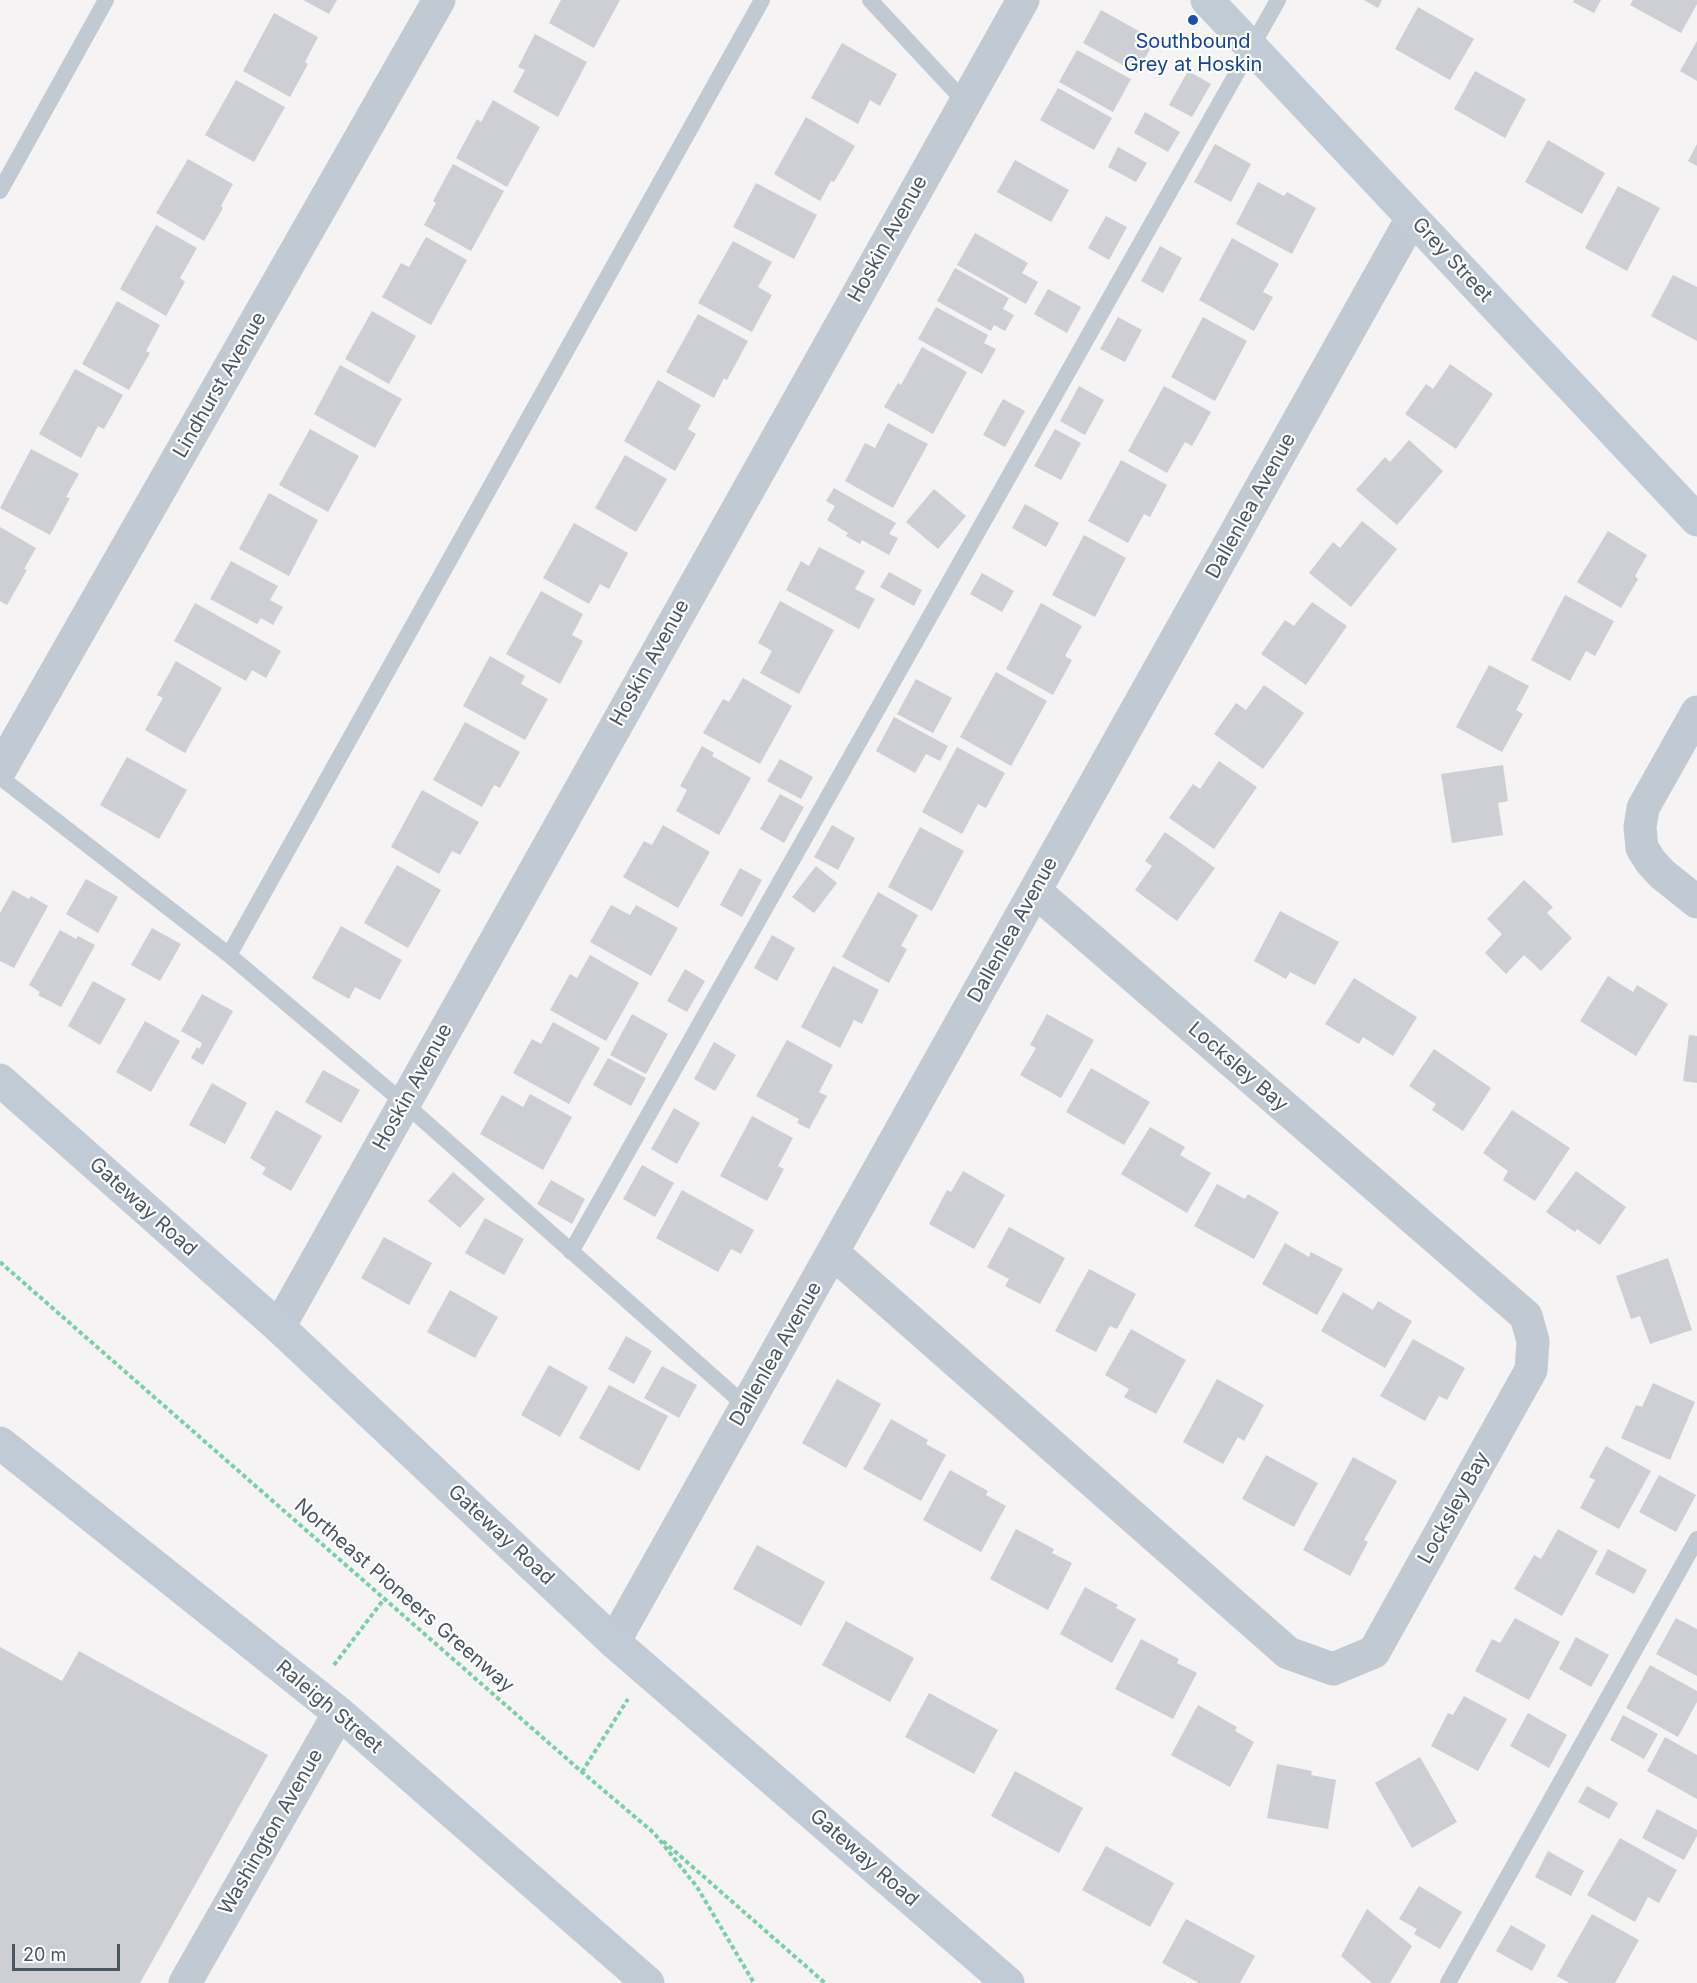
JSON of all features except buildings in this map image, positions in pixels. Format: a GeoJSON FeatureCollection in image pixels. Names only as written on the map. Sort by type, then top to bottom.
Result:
{"type":"FeatureCollection","features":[{"type":"Feature","properties":{"kind":"street","name":"Lindhurst Avenue"},"geometry":{"type":"LineString","coordinates":[[0,770],[439,0]]}},
{"type":"Feature","properties":{"kind":"street","name":"Hoskin Avenue"},"geometry":{"type":"LineString","coordinates":[[279,1327],[1023,0]]}},
{"type":"Feature","properties":{"kind":"street","name":"Grey Street"},"geometry":{"type":"LineString","coordinates":[[1207,0],[1697,520]]}},
{"type":"Feature","properties":{"kind":"street","name":"Dallenlea Avenue"},"geometry":{"type":"LineString","coordinates":[[614,1642],[1412,218]]}},
{"type":"Feature","properties":{"kind":"street"},"geometry":{"type":"LineString","coordinates":[[1697,712],[1643,808],[1640,827],[1642,848],[1651,862],[1662,874],[1697,902]]}},
{"type":"Feature","properties":{"kind":"street","name":"Locksley Bay"},"geometry":{"type":"LineString","coordinates":[[833,1253],[1288,1653],[1332,1669],[1374,1652],[1531,1370],[1533,1341],[1526,1316],[1035,891]]}},
{"type":"Feature","properties":{"kind":"street","name":"Gateway Road"},"geometry":{"type":"LineString","coordinates":[[0,1080],[279,1327],[614,1642],[1008,1983]]}},
{"type":"Feature","properties":{"kind":"street","name":"Raleigh Street"},"geometry":{"type":"LineString","coordinates":[[0,1443],[326,1703],[648,1983]]}},
{"type":"Feature","properties":{"kind":"street","name":"Washington Avenue"},"geometry":{"type":"LineString","coordinates":[[185,1983],[326,1703]]}},
{"type":"Feature","properties":{"kind":"lane"},"geometry":{"type":"LineString","coordinates":[[0,191],[106,0]]}},
{"type":"Feature","properties":{"kind":"lane"},"geometry":{"type":"LineString","coordinates":[[230,954],[762,0]]}},
{"type":"Feature","properties":{"kind":"lane"},"geometry":{"type":"LineString","coordinates":[[870,0],[965,102]]}},
{"type":"Feature","properties":{"kind":"lane"},"geometry":{"type":"LineString","coordinates":[[571,1252],[1278,0]]}},
{"type":"Feature","properties":{"kind":"lane"},"geometry":{"type":"LineString","coordinates":[[0,777],[230,954],[404,1103],[746,1406]]}},
{"type":"Feature","properties":{"kind":"lane"},"geometry":{"type":"LineString","coordinates":[[1448,1983],[1697,1539]]}},
{"type":"Feature","properties":{"kind":"path","name":"Northeast Pioneers Greenway"},"geometry":{"type":"LineString","coordinates":[[0,1262],[654,1833],[697,1887],[754,1983]]}},
{"type":"Feature","properties":{"kind":"path"},"geometry":{"type":"LineString","coordinates":[[326,1703],[384,1599]]}},
{"type":"Feature","properties":{"kind":"path"},"geometry":{"type":"LineString","coordinates":[[582,1772],[646,1670]]}},
{"type":"Feature","properties":{"kind":"path"},"geometry":{"type":"LineString","coordinates":[[654,1833],[825,1983]]}},
{"type":"Feature","properties":{"kind":"place","name":"Southbound Grey at Hoskin"},"geometry":{"type":"Point","coordinates":[1193,20]}}]}
